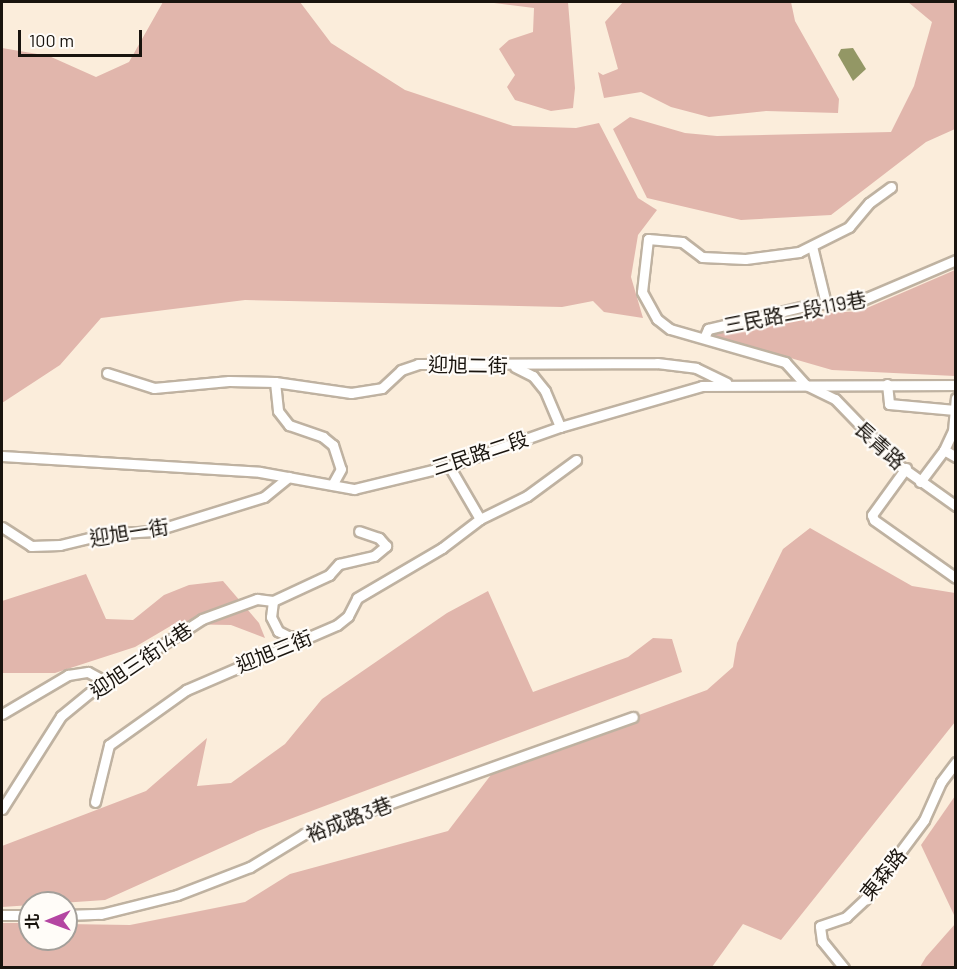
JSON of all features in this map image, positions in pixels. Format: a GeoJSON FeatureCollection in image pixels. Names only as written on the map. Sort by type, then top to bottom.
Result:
{"type":"FeatureCollection","features":[{"type":"Feature","properties":{"kind":"street"},"geometry":{"type":"LineString","coordinates":[[806,385],[785,362],[670,329],[649,307],[642,283],[648,240],[682,242],[702,258],[775,256],[812,246],[849,227],[869,203],[891,187]]}},
{"type":"Feature","properties":{"kind":"street"},"geometry":{"type":"LineString","coordinates":[[812,246],[826,304]]}},
{"type":"Feature","properties":{"kind":"street","name":"三民路二段119巷"},"geometry":{"type":"LineString","coordinates":[[704,338],[708,329],[826,304],[855,303],[956,260]]}},
{"type":"Feature","properties":{"kind":"street","name":"迎旭二街"},"geometry":{"type":"LineString","coordinates":[[107,373],[154,388],[229,381],[275,382],[351,393],[382,388],[401,370],[418,364],[513,366],[657,363],[696,368],[730,384]]}},
{"type":"Feature","properties":{"kind":"street"},"geometry":{"type":"LineString","coordinates":[[513,366],[533,376],[545,392],[560,427]]}},
{"type":"Feature","properties":{"kind":"street"},"geometry":{"type":"LineString","coordinates":[[275,382],[278,411],[289,425],[323,437],[333,445],[341,469],[332,485]]}},
{"type":"Feature","properties":{"kind":"street","name":"三民路二段"},"geometry":{"type":"LineString","coordinates":[[2,456],[248,471],[354,489],[449,466],[560,427],[702,386],[730,384],[956,385]]}},
{"type":"Feature","properties":{"kind":"street"},"geometry":{"type":"LineString","coordinates":[[887,384],[889,404],[955,410]]}},
{"type":"Feature","properties":{"kind":"street","name":"長青路"},"geometry":{"type":"LineString","coordinates":[[806,385],[835,399],[854,423],[920,482],[956,506]]}},
{"type":"Feature","properties":{"kind":"street"},"geometry":{"type":"LineString","coordinates":[[920,482],[944,450],[954,431],[956,398]]}},
{"type":"Feature","properties":{"kind":"street"},"geometry":{"type":"LineString","coordinates":[[944,450],[956,458]]}},
{"type":"Feature","properties":{"kind":"street","name":"迎旭三街"},"geometry":{"type":"LineString","coordinates":[[95,802],[109,745],[186,690],[254,659],[292,648],[306,636],[337,625],[348,616],[357,598],[442,548],[480,519],[527,496],[576,460]]}},
{"type":"Feature","properties":{"kind":"street"},"geometry":{"type":"LineString","coordinates":[[449,466],[480,519]]}},
{"type":"Feature","properties":{"kind":"street"},"geometry":{"type":"LineString","coordinates":[[906,468],[872,515],[874,520],[956,578]]}},
{"type":"Feature","properties":{"kind":"street","name":"迎旭一街"},"geometry":{"type":"LineString","coordinates":[[2,527],[31,546],[60,545],[105,534],[154,531],[264,497],[289,477]]}},
{"type":"Feature","properties":{"kind":"street"},"geometry":{"type":"LineString","coordinates":[[306,636],[288,636],[278,631],[271,617],[273,602],[329,575],[339,564],[374,556],[386,546],[380,538],[359,531]]}},
{"type":"Feature","properties":{"kind":"street","name":"迎旭三街14巷"},"geometry":{"type":"LineString","coordinates":[[2,809],[61,716],[107,682],[202,619],[257,599],[273,602]]}},
{"type":"Feature","properties":{"kind":"street"},"geometry":{"type":"LineString","coordinates":[[2,714],[68,675],[88,672],[107,682]]}},
{"type":"Feature","properties":{"kind":"street","name":"裕成路3巷"},"geometry":{"type":"LineString","coordinates":[[78,915],[101,914],[177,895],[250,867],[304,834],[633,717]]}},
{"type":"Feature","properties":{"kind":"street","name":"東森路"},"geometry":{"type":"LineString","coordinates":[[844,968],[822,941],[820,926],[846,917],[865,899],[924,820],[941,782],[956,762]]}},
{"type":"Feature","properties":{"kind":"street"},"geometry":{"type":"LineString","coordinates":[[2,915],[18,915]]}},
{"type":"Feature","properties":{"kind":"shaded area"},"geometry":{"type":"Polygon","coordinates":[[[163,2],[300,2],[331,43],[405,90],[513,126],[576,128],[599,123],[638,198],[657,210],[638,235],[631,277],[643,318],[604,312],[593,301],[562,307],[245,300],[101,318],[60,365],[2,403],[2,48],[49,56],[96,77],[129,62],[163,2]]]}},
{"type":"Feature","properties":{"kind":"shaded area"},"geometry":{"type":"Polygon","coordinates":[[[486,2],[568,2],[575,88],[573,108],[551,111],[515,100],[507,87],[515,75],[499,49],[509,40],[533,32],[534,8],[486,2]]]}},
{"type":"Feature","properties":{"kind":"shaded area"},"geometry":{"type":"Polygon","coordinates":[[[623,2],[791,2],[795,21],[839,99],[838,113],[766,111],[709,117],[671,107],[641,92],[604,98],[598,72],[603,75],[618,69],[605,22],[623,2]]]}},
{"type":"Feature","properties":{"kind":"shaded area"},"geometry":{"type":"Polygon","coordinates":[[[908,2],[955,2],[955,129],[926,142],[831,215],[741,220],[647,198],[613,129],[630,117],[685,133],[717,136],[891,132],[914,86],[932,22],[908,2]]]}},
{"type":"Feature","properties":{"kind":"shaded area"},"geometry":{"type":"Polygon","coordinates":[[[853,48],[866,69],[853,81],[838,55],[841,49],[853,48]]]}},
{"type":"Feature","properties":{"kind":"shaded area"},"geometry":{"type":"Polygon","coordinates":[[[955,270],[955,376],[832,370],[708,334],[795,315],[860,311],[955,270]]]}},
{"type":"Feature","properties":{"kind":"shaded area"},"geometry":{"type":"Polygon","coordinates":[[[810,528],[912,586],[955,593],[955,722],[781,940],[743,924],[712,967],[2,967],[2,923],[18,923],[18,951],[78,951],[78,924],[130,925],[245,902],[290,874],[448,831],[497,767],[707,690],[733,667],[737,643],[783,549],[810,528]]]}},
{"type":"Feature","properties":{"kind":"shaded area"},"geometry":{"type":"Polygon","coordinates":[[[86,574],[106,619],[133,620],[164,595],[189,585],[223,581],[259,623],[265,638],[231,625],[174,624],[135,647],[55,673],[2,673],[2,601],[86,574]]]}},
{"type":"Feature","properties":{"kind":"shaded area"},"geometry":{"type":"Polygon","coordinates":[[[488,591],[533,692],[628,657],[653,638],[672,639],[682,672],[258,831],[105,900],[78,902],[78,891],[18,891],[18,906],[2,907],[2,846],[146,791],[207,738],[197,786],[231,783],[285,744],[322,699],[447,613],[488,591]]]}},
{"type":"Feature","properties":{"kind":"shaded area"},"geometry":{"type":"Polygon","coordinates":[[[955,796],[955,917],[921,845],[955,796]]]}},
{"type":"Feature","properties":{"kind":"shaded area"},"geometry":{"type":"Polygon","coordinates":[[[955,924],[955,967],[920,967],[926,957],[955,924]]]}}]}
